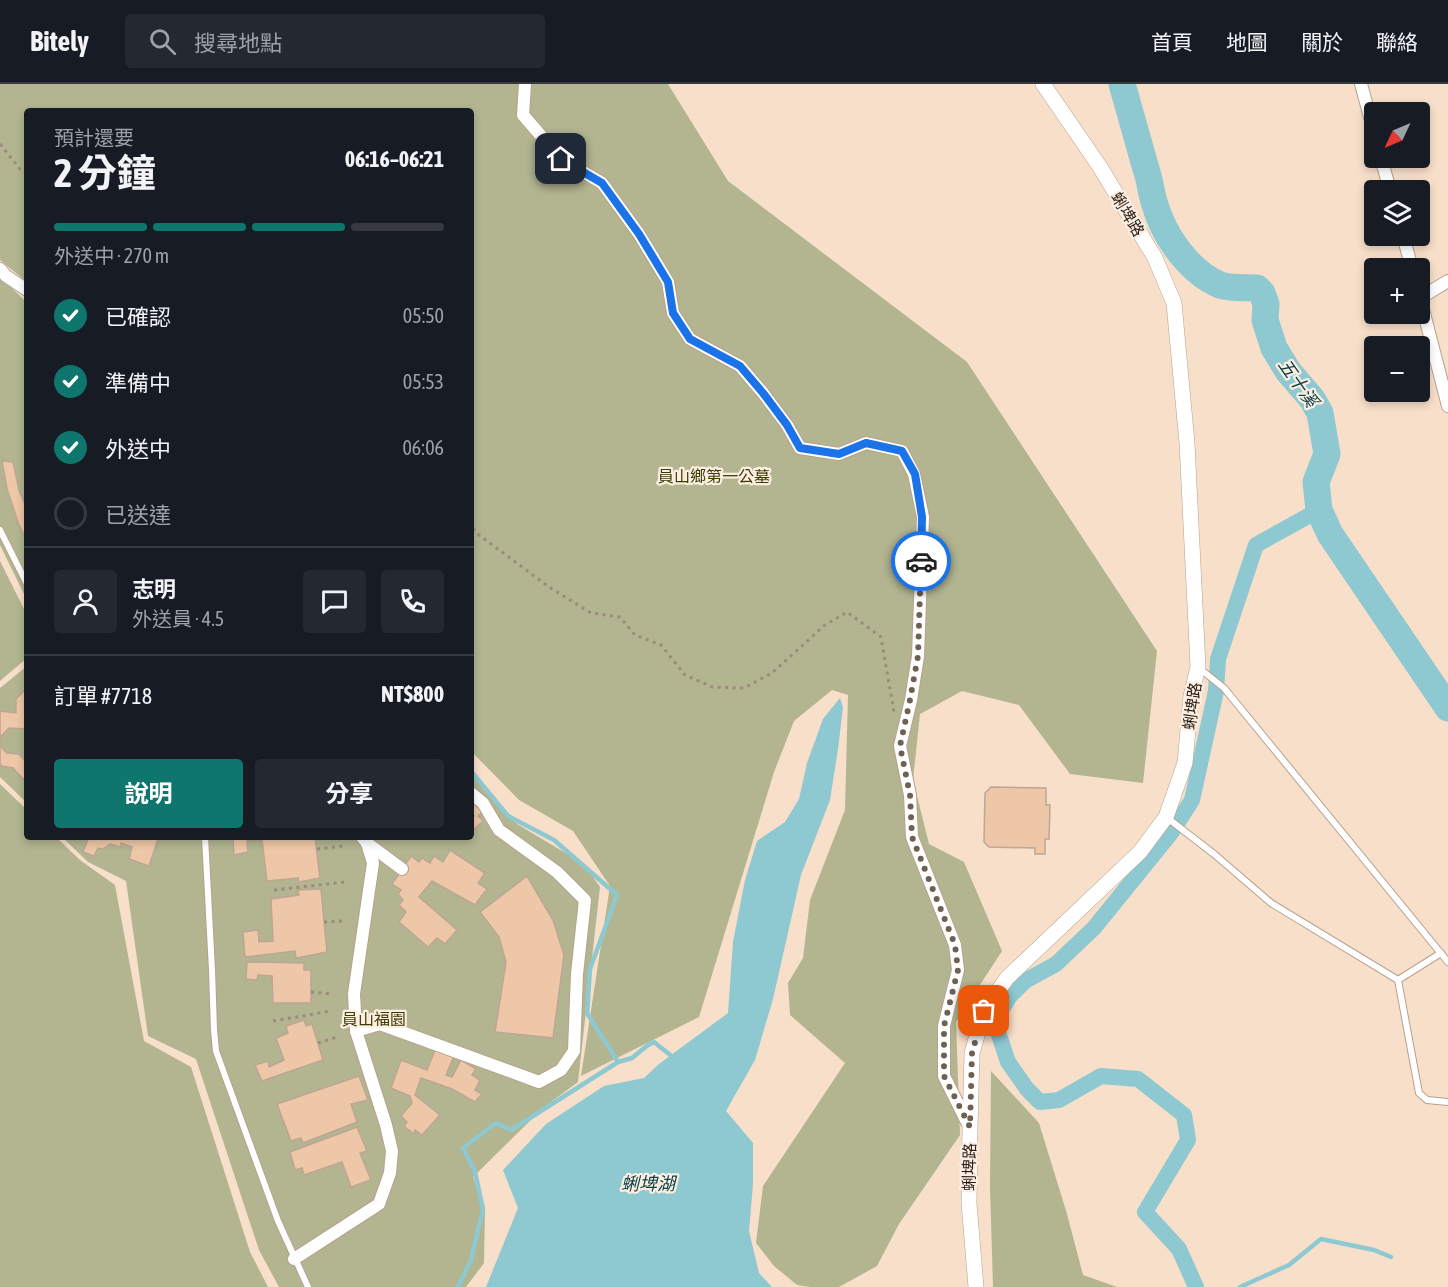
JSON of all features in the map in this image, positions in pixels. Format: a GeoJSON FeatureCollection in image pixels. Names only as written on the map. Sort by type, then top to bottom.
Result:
{"type":"FeatureCollection","features":[{"type":"Feature","properties":{"kind":"street"},"geometry":{"type":"LineString","coordinates":[[525,84],[524,115],[561,159],[602,183],[639,234],[668,282],[673,313],[690,339],[740,366],[787,425],[800,448],[839,454],[866,443],[902,451],[915,474],[922,517],[918,656],[900,746],[910,795],[912,837],[955,945],[958,970],[944,1026],[944,1076],[970,1127]]}},
{"type":"Feature","properties":{"kind":"street","name":"蜊埤路"},"geometry":{"type":"LineString","coordinates":[[976,1287],[969,1203],[972,1053],[984,1011],[1007,978],[1140,852],[1166,817],[1185,763],[1191,696],[1197,667],[1187,443],[1174,303],[1155,258],[1100,167],[1043,84]]}},
{"type":"Feature","properties":{"kind":"street"},"geometry":{"type":"LineString","coordinates":[[1361,84],[1366,102]]}},
{"type":"Feature","properties":{"kind":"street"},"geometry":{"type":"LineString","coordinates":[[0,270],[24,288]]}},
{"type":"Feature","properties":{"kind":"street"},"geometry":{"type":"LineString","coordinates":[[1430,290],[1448,280]]}},
{"type":"Feature","properties":{"kind":"street"},"geometry":{"type":"LineString","coordinates":[[1427,324],[1448,406]]}},
{"type":"Feature","properties":{"kind":"street"},"geometry":{"type":"LineString","coordinates":[[356,1031],[380,1024],[539,1082],[561,1070],[574,1050],[577,974],[585,900],[557,872],[499,830],[483,803],[474,796]]}},
{"type":"Feature","properties":{"kind":"street"},"geometry":{"type":"LineString","coordinates":[[294,1259],[379,1204],[390,1173],[392,1151],[386,1125],[356,1031],[354,994],[373,863],[365,840]]}},
{"type":"Feature","properties":{"kind":"street"},"geometry":{"type":"LineString","coordinates":[[365,840],[402,869]]}},
{"type":"Feature","properties":{"kind":"lane"},"geometry":{"type":"LineString","coordinates":[[0,530],[24,578]]}},
{"type":"Feature","properties":{"kind":"lane"},"geometry":{"type":"LineString","coordinates":[[1197,667],[1224,688],[1448,962]]}},
{"type":"Feature","properties":{"kind":"lane"},"geometry":{"type":"LineString","coordinates":[[1166,817],[1271,903],[1398,980],[1419,1093],[1427,1100],[1448,1102]]}},
{"type":"Feature","properties":{"kind":"lane"},"geometry":{"type":"LineString","coordinates":[[205,840],[213,1030],[216,1051],[278,1221],[308,1287]]}},
{"type":"Feature","properties":{"kind":"lane"},"geometry":{"type":"LineString","coordinates":[[1398,980],[1440,953]]}},
{"type":"Feature","properties":{"kind":"path"},"geometry":{"type":"LineString","coordinates":[[0,144],[20,169],[24,170]]}},
{"type":"Feature","properties":{"kind":"path"},"geometry":{"type":"LineString","coordinates":[[474,529],[549,587],[591,613],[620,617],[635,634],[661,645],[685,675],[712,687],[744,688],[772,673],[825,625],[847,612],[881,637],[894,713]]}},
{"type":"Feature","properties":{"kind":"path"},"geometry":{"type":"LineString","coordinates":[[316,849],[343,846]]}},
{"type":"Feature","properties":{"kind":"path"},"geometry":{"type":"LineString","coordinates":[[274,890],[345,882]]}},
{"type":"Feature","properties":{"kind":"path"},"geometry":{"type":"LineString","coordinates":[[324,922],[344,921]]}},
{"type":"Feature","properties":{"kind":"path"},"geometry":{"type":"LineString","coordinates":[[311,992],[331,994]]}},
{"type":"Feature","properties":{"kind":"path"},"geometry":{"type":"LineString","coordinates":[[273,1021],[331,1011]]}},
{"type":"Feature","properties":{"kind":"path"},"geometry":{"type":"LineString","coordinates":[[318,1043],[337,1037]]}},
{"type":"Feature","properties":{"kind":"green space","name":"員山鄉第一公墓"},"geometry":{"type":"Polygon","coordinates":[[[0,84],[668,84],[728,181],[967,362],[1157,651],[1143,783],[1070,774],[1019,705],[962,691],[920,714],[913,780],[929,844],[964,862],[1002,951],[956,1022],[960,1135],[899,1224],[877,1266],[839,1287],[797,1285],[774,1266],[756,1243],[763,1186],[845,1063],[790,1015],[788,983],[803,958],[810,900],[845,810],[848,695],[832,690],[794,721],[774,772],[699,1017],[581,1076],[610,886],[573,831],[519,800],[474,754],[474,108],[24,108],[24,280],[0,260],[0,84]]]}},
{"type":"Feature","properties":{"kind":"green space"},"geometry":{"type":"Polygon","coordinates":[[[0,276],[24,300],[24,594],[0,545],[0,276]]]}},
{"type":"Feature","properties":{"kind":"green space"},"geometry":{"type":"Polygon","coordinates":[[[0,561],[24,609],[24,661],[0,681],[0,561]]]}},
{"type":"Feature","properties":{"kind":"green space"},"geometry":{"type":"Polygon","coordinates":[[[24,668],[24,800],[0,777],[0,688],[24,668]]]}},
{"type":"Feature","properties":{"kind":"green space","name":"員山福園"},"geometry":{"type":"Polygon","coordinates":[[[474,777],[517,824],[584,864],[600,887],[578,1082],[544,1107],[473,1177],[485,1208],[484,1263],[466,1287],[279,1287],[259,1250],[196,1059],[148,1036],[126,881],[88,862],[65,840],[474,840],[474,777]]]}},
{"type":"Feature","properties":{"kind":"green space"},"geometry":{"type":"Polygon","coordinates":[[[0,784],[24,807],[24,840],[59,840],[80,860],[115,885],[144,1041],[191,1067],[250,1252],[268,1287],[0,1287],[0,784]]]}},
{"type":"Feature","properties":{"kind":"green space"},"geometry":{"type":"Polygon","coordinates":[[[991,1071],[1039,1123],[1083,1275],[1117,1287],[993,1287],[990,1187],[991,1071]]]}},
{"type":"Feature","properties":{"kind":"water","name":"蜊埤湖"},"geometry":{"type":"Polygon","coordinates":[[[840,698],[843,707],[830,800],[801,875],[773,999],[755,1060],[726,1111],[753,1143],[753,1184],[749,1231],[759,1273],[772,1287],[486,1287],[518,1208],[503,1170],[546,1124],[604,1086],[644,1078],[659,1064],[728,1013],[733,942],[745,880],[757,841],[785,822],[799,799],[807,763],[823,719],[840,698]]]}},
{"type":"Feature","properties":{"kind":"building"},"geometry":{"type":"Polygon","coordinates":[[[2,461],[13,462],[24,502],[24,535],[19,525],[7,489],[2,461]]]}},
{"type":"Feature","properties":{"kind":"building"},"geometry":{"type":"Polygon","coordinates":[[[24,691],[24,729],[9,728],[0,737],[0,711],[16,713],[16,699],[24,691]]]}},
{"type":"Feature","properties":{"kind":"building"},"geometry":{"type":"Polygon","coordinates":[[[0,737],[2,748],[7,753],[19,754],[24,760],[24,780],[13,768],[0,764],[0,737]]]}},
{"type":"Feature","properties":{"kind":"building"},"geometry":{"type":"Polygon","coordinates":[[[991,787],[1046,788],[1046,805],[1050,805],[1049,839],[1045,839],[1045,854],[1035,854],[1035,848],[989,847],[984,842],[985,793],[991,787]]]}},
{"type":"Feature","properties":{"kind":"building"},"geometry":{"type":"Polygon","coordinates":[[[474,803],[482,812],[478,816],[483,821],[474,829],[474,803]]]}},
{"type":"Feature","properties":{"kind":"building"},"geometry":{"type":"Polygon","coordinates":[[[88,840],[158,840],[149,866],[129,859],[132,847],[121,843],[121,847],[110,844],[103,849],[98,848],[94,856],[83,852],[88,840]]]}},
{"type":"Feature","properties":{"kind":"building"},"geometry":{"type":"Polygon","coordinates":[[[233,840],[262,840],[247,841],[248,852],[234,855],[233,840]]]}},
{"type":"Feature","properties":{"kind":"building"},"geometry":{"type":"Polygon","coordinates":[[[262,840],[315,840],[320,878],[299,882],[298,878],[267,881],[262,840]]]}},
{"type":"Feature","properties":{"kind":"building"},"geometry":{"type":"Polygon","coordinates":[[[450,850],[485,873],[478,883],[487,889],[475,905],[432,881],[419,897],[457,930],[445,944],[437,938],[428,947],[399,922],[406,912],[399,905],[403,900],[398,894],[401,890],[392,884],[411,856],[419,862],[422,858],[430,863],[434,856],[443,862],[450,850]]]}},
{"type":"Feature","properties":{"kind":"building"},"geometry":{"type":"Polygon","coordinates":[[[527,876],[553,920],[564,955],[553,1038],[495,1032],[506,962],[499,937],[480,912],[527,876]]]}},
{"type":"Feature","properties":{"kind":"building"},"geometry":{"type":"Polygon","coordinates":[[[321,889],[327,952],[296,958],[295,951],[245,957],[243,932],[258,930],[259,942],[273,941],[271,899],[299,895],[298,890],[321,889]]]}},
{"type":"Feature","properties":{"kind":"building"},"geometry":{"type":"Polygon","coordinates":[[[247,962],[304,963],[304,970],[311,970],[311,1003],[273,1003],[272,976],[258,975],[257,980],[246,979],[247,962]]]}},
{"type":"Feature","properties":{"kind":"building"},"geometry":{"type":"Polygon","coordinates":[[[304,1020],[306,1026],[312,1024],[323,1060],[262,1081],[255,1065],[268,1061],[269,1067],[284,1060],[276,1038],[288,1033],[286,1026],[304,1020]]]}},
{"type":"Feature","properties":{"kind":"building"},"geometry":{"type":"Polygon","coordinates":[[[435,1050],[454,1056],[446,1075],[452,1077],[461,1060],[476,1069],[472,1075],[480,1080],[475,1090],[482,1094],[475,1102],[452,1089],[421,1078],[415,1095],[440,1115],[422,1135],[415,1130],[414,1134],[404,1126],[407,1122],[401,1116],[412,1103],[410,1096],[391,1088],[401,1060],[427,1070],[435,1050]]]}},
{"type":"Feature","properties":{"kind":"building"},"geometry":{"type":"Polygon","coordinates":[[[359,1076],[368,1100],[351,1104],[357,1122],[303,1143],[301,1138],[291,1141],[277,1104],[359,1076]]]}},
{"type":"Feature","properties":{"kind":"building"},"geometry":{"type":"Polygon","coordinates":[[[357,1127],[367,1151],[360,1153],[371,1180],[351,1187],[342,1162],[304,1175],[302,1168],[295,1170],[290,1152],[357,1127]]]}},
{"type":"Feature","properties":{"kind":"waterway","name":"五十溪"},"geometry":{"type":"LineString","coordinates":[[1122,84],[1159,217],[1171,241],[1188,262],[1209,279],[1224,286],[1257,288],[1262,293],[1266,304],[1265,320],[1274,348],[1288,371],[1312,399],[1320,413],[1327,454],[1316,482],[1319,510],[1330,534],[1448,708]]}},
{"type":"Feature","properties":{"kind":"waterway"},"geometry":{"type":"LineString","coordinates":[[1196,1287],[1179,1249],[1145,1212],[1188,1140],[1184,1115],[1138,1079],[1101,1076],[1059,1100],[1040,1102],[1027,1089],[1008,1062],[997,1029],[997,1016],[1010,996],[1025,981],[1056,964],[1094,928],[1171,833],[1192,800],[1216,691],[1218,659],[1256,545],[1319,510]]}},
{"type":"Feature","properties":{"kind":"waterway"},"geometry":{"type":"LineString","coordinates":[[474,775],[508,816],[554,840],[617,895],[590,969],[587,1013],[618,1062]]}},
{"type":"Feature","properties":{"kind":"waterway"},"geometry":{"type":"LineString","coordinates":[[458,1287],[471,1260],[483,1209],[475,1172],[463,1148],[496,1123],[511,1130],[618,1062],[632,1058],[654,1042],[674,1058]]}},
{"type":"Feature","properties":{"kind":"waterway"},"geometry":{"type":"LineString","coordinates":[[1240,1287],[1289,1265],[1321,1239],[1374,1250],[1391,1257]]}},
{"type":"Feature","properties":{"kind":"way so far"},"geometry":{"type":"LineString","coordinates":[[921,561],[918,656],[900,746],[910,795],[912,837],[955,945],[958,970],[944,1026],[944,1076],[970,1127],[972,1053],[984,1011]]}},
{"type":"Feature","properties":{"kind":"route"},"geometry":{"type":"LineString","coordinates":[[561,159],[602,183],[639,234],[668,282],[673,313],[690,339],[740,366],[787,425],[800,448],[839,454],[866,443],[902,451],[915,474],[922,517],[921,561]]}}]}
